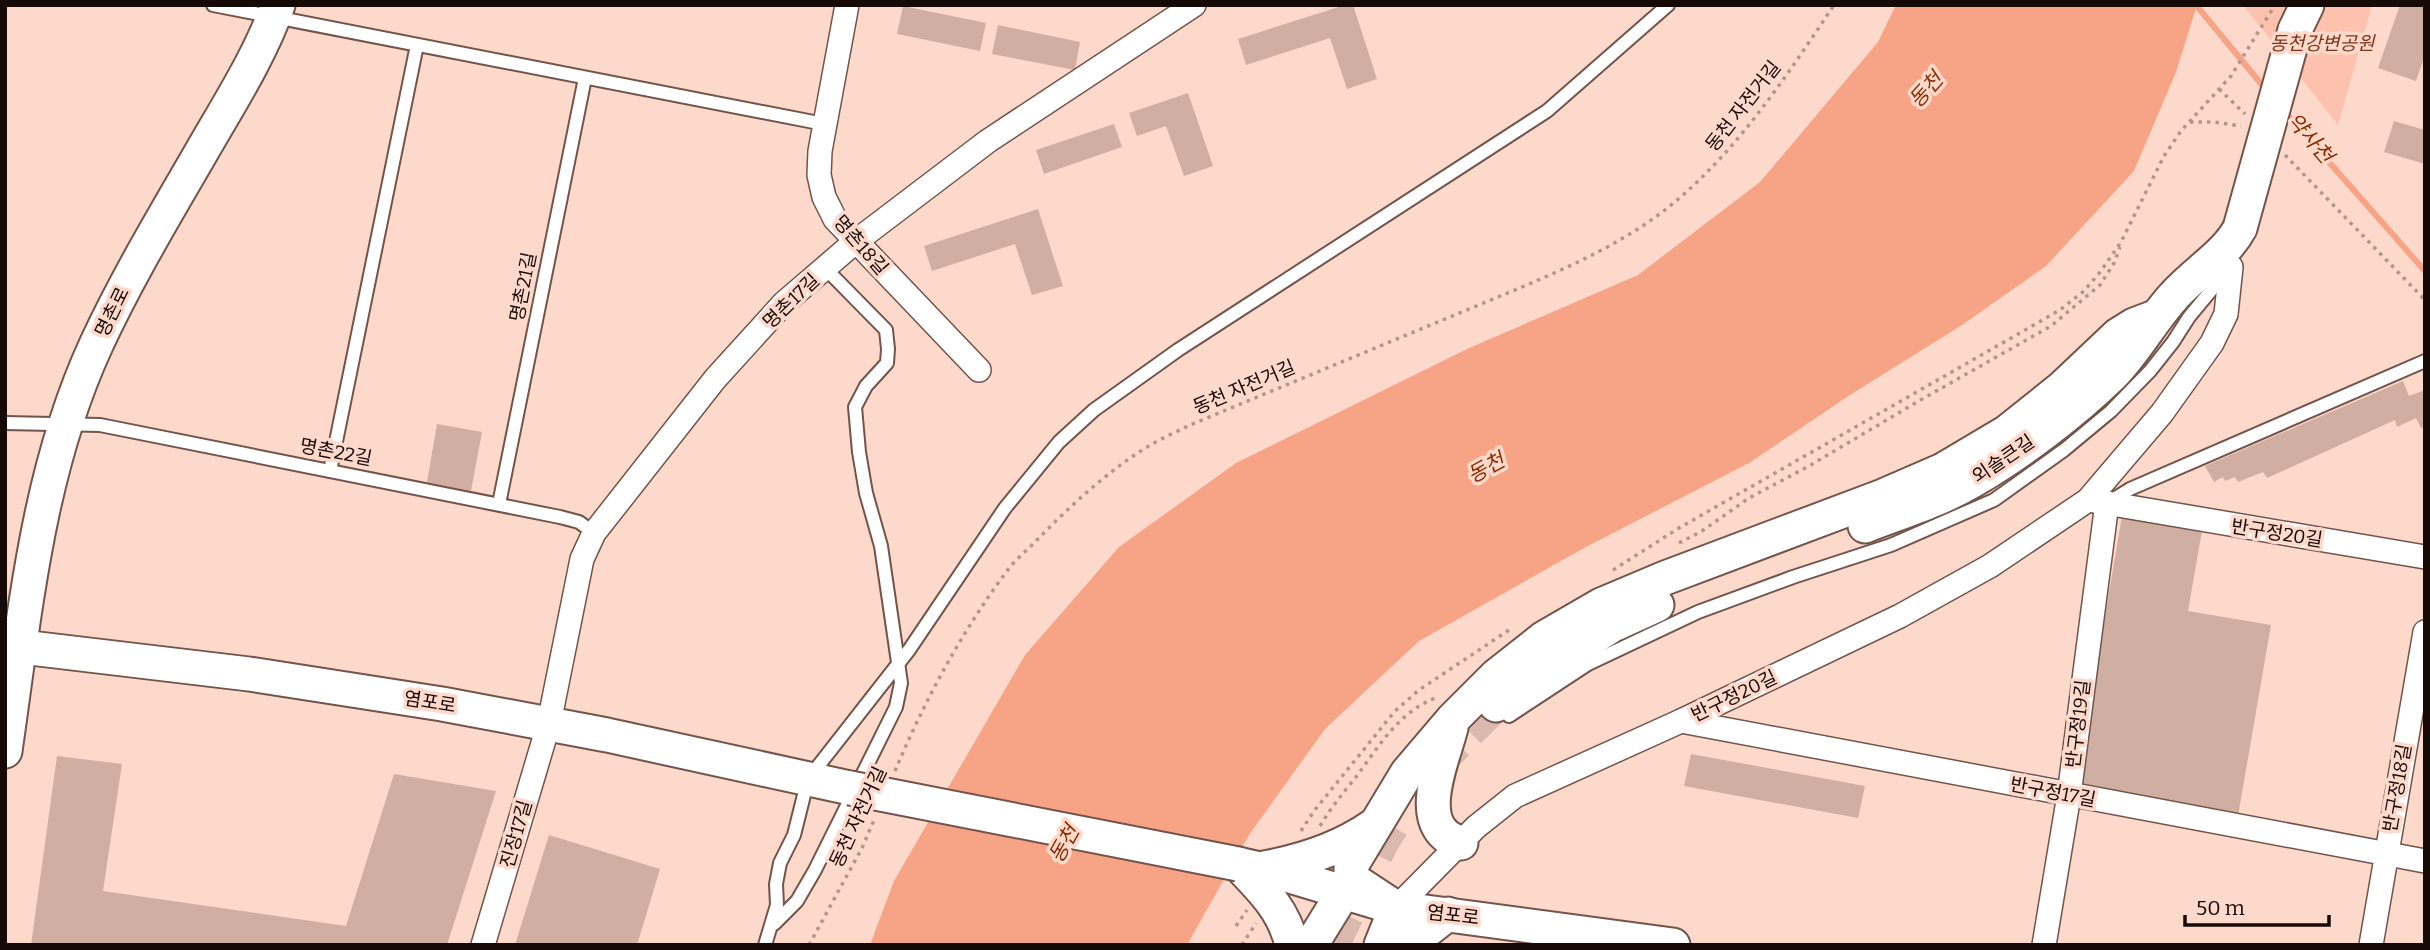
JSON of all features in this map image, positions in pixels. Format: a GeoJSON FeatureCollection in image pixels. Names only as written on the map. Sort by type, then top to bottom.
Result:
{"type":"FeatureCollection","features":[{"type":"Feature","properties":{"kind":"street","name":"명촌18길"},"geometry":{"type":"LineString","coordinates":[[847,5],[824,124],[819,175],[824,198],[835,219],[855,242],[978,370]]}},
{"type":"Feature","properties":{"kind":"street","name":"명촌17길"},"geometry":{"type":"LineString","coordinates":[[549,723],[582,559],[594,533],[715,379],[784,303],[855,242],[988,141],[1180,8]]}},
{"type":"Feature","properties":{"kind":"street"},"geometry":{"type":"LineString","coordinates":[[2235,245],[2283,10]]}},
{"type":"Feature","properties":{"kind":"street","name":"명촌로"},"geometry":{"type":"LineString","coordinates":[[5,751],[12,645],[43,503],[66,423],[95,348],[137,263],[231,102],[275,11]]}},
{"type":"Feature","properties":{"kind":"street","name":"외솔큰길"},"geometry":{"type":"LineString","coordinates":[[1503,710],[1561,658],[1611,626],[1668,600],[1927,503],[1972,482],[2018,452],[2112,375],[2137,347],[2155,317],[2184,284],[2235,245]]}},
{"type":"Feature","properties":{"kind":"street","name":"반구정20길"},"geometry":{"type":"LineString","coordinates":[[1395,908],[1461,842],[1515,796],[1681,721],[1900,616],[2097,502],[2212,343],[2227,314],[2235,245]]}},
{"type":"Feature","properties":{"kind":"street"},"geometry":{"type":"LineString","coordinates":[[1381,945],[1395,908],[1355,881],[1351,874],[1352,866],[1407,773],[1453,719],[1496,676],[1535,646],[1601,605],[1665,578],[1883,496],[1943,470],[2007,432],[2063,388],[2118,335],[2155,317]]}},
{"type":"Feature","properties":{"kind":"street","name":"반구정20길"},"geometry":{"type":"LineString","coordinates":[[2097,502],[2425,557]]}},
{"type":"Feature","properties":{"kind":"street","name":"반구정19길"},"geometry":{"type":"LineString","coordinates":[[2044,945],[2069,795],[2097,502]]}},
{"type":"Feature","properties":{"kind":"street","name":"반구정18길"},"geometry":{"type":"LineString","coordinates":[[2371,945],[2425,632]]}},
{"type":"Feature","properties":{"kind":"street","name":"염포로"},"geometry":{"type":"LineString","coordinates":[[12,645],[262,676],[549,723],[850,788],[1290,876],[1395,908],[1673,945]]}},
{"type":"Feature","properties":{"kind":"street"},"geometry":{"type":"LineString","coordinates":[[1453,719],[1436,784],[1433,809],[1439,830],[1448,839],[1461,842]]}},
{"type":"Feature","properties":{"kind":"street","name":"반구정17길"},"geometry":{"type":"LineString","coordinates":[[1681,721],[2425,861]]}},
{"type":"Feature","properties":{"kind":"street","name":"진장17길"},"geometry":{"type":"LineString","coordinates":[[483,945],[549,723]]}},
{"type":"Feature","properties":{"kind":"street"},"geometry":{"type":"LineString","coordinates":[[1247,867],[1299,860],[1342,846],[1380,820]]}},
{"type":"Feature","properties":{"kind":"street"},"geometry":{"type":"LineString","coordinates":[[1247,867],[1277,905],[1293,945]]}},
{"type":"Feature","properties":{"kind":"street"},"geometry":{"type":"LineString","coordinates":[[1311,945],[1343,893]]}},
{"type":"Feature","properties":{"kind":"street"},"geometry":{"type":"LineString","coordinates":[[1408,945],[1448,914]]}},
{"type":"Feature","properties":{"kind":"lane"},"geometry":{"type":"LineString","coordinates":[[213,5],[275,11],[417,45],[824,124]]}},
{"type":"Feature","properties":{"kind":"lane"},"geometry":{"type":"LineString","coordinates":[[765,945],[777,905],[779,863],[794,835],[808,779],[899,664],[1012,499],[1059,442],[1094,410],[1178,350],[1547,111],[1668,5]]}},
{"type":"Feature","properties":{"kind":"lane"},"geometry":{"type":"LineString","coordinates":[[330,471],[417,45]]}},
{"type":"Feature","properties":{"kind":"lane","name":"명촌21길"},"geometry":{"type":"LineString","coordinates":[[499,504],[585,78]]}},
{"type":"Feature","properties":{"kind":"lane"},"geometry":{"type":"LineString","coordinates":[[1503,710],[1588,664],[1698,612],[1891,545],[1994,500],[2064,450],[2111,411],[2150,371],[2173,342],[2235,245]]}},
{"type":"Feature","properties":{"kind":"lane"},"geometry":{"type":"LineString","coordinates":[[771,927],[797,901],[815,870],[897,707],[901,683],[881,546],[866,493],[859,452],[856,407],[866,387],[887,363],[886,330],[825,268]]}},
{"type":"Feature","properties":{"kind":"lane"},"geometry":{"type":"LineString","coordinates":[[2097,502],[2425,360]]}},
{"type":"Feature","properties":{"kind":"lane","name":"명촌22길"},"geometry":{"type":"LineString","coordinates":[[5,423],[100,425],[499,504],[579,522],[594,533]]}},
{"type":"Feature","properties":{"kind":"path","name":"동천 자전거길"},"geometry":{"type":"LineString","coordinates":[[892,777],[929,699],[975,619],[1008,569],[1103,480],[1147,447],[1190,425],[1522,287],[1577,263],[1621,239],[1674,202],[1713,167],[1767,100],[1834,5]]}},
{"type":"Feature","properties":{"kind":"path"},"geometry":{"type":"LineString","coordinates":[[2121,242],[2164,156],[2283,10]]}},
{"type":"Feature","properties":{"kind":"path"},"geometry":{"type":"LineString","coordinates":[[2219,89],[2246,116]]}},
{"type":"Feature","properties":{"kind":"path"},"geometry":{"type":"LineString","coordinates":[[2190,122],[2214,122],[2246,127]]}},
{"type":"Feature","properties":{"kind":"path"},"geometry":{"type":"LineString","coordinates":[[2282,152],[2425,300]]}},
{"type":"Feature","properties":{"kind":"path","name":"동천 자전거길"},"geometry":{"type":"LineString","coordinates":[[809,945],[862,848],[877,813]]}},
{"type":"Feature","properties":{"kind":"green space","name":"동천강변공원"},"geometry":{"type":"Polygon","coordinates":[[[2243,5],[2372,5],[2338,125],[2243,5]]]}},
{"type":"Feature","properties":{"kind":"water","name":"동천"},"geometry":{"type":"Polygon","coordinates":[[[1896,5],[2197,5],[2176,72],[2134,171],[2046,266],[1962,325],[1850,395],[1749,463],[1584,548],[1419,641],[1325,729],[1249,835],[1187,945],[870,945],[894,881],[1025,655],[1119,547],[1236,463],[1467,349],[1638,275],[1760,182],[1878,42],[1896,5]]]}},
{"type":"Feature","properties":{"kind":"building"},"geometry":{"type":"Polygon","coordinates":[[[1345,5],[1353,5],[1377,79],[1347,89],[1330,38],[1246,65],[1238,39],[1345,5]]]}},
{"type":"Feature","properties":{"kind":"building"},"geometry":{"type":"Polygon","coordinates":[[[2400,5],[2425,5],[2425,55],[2416,81],[2378,68],[2400,5]]]}},
{"type":"Feature","properties":{"kind":"building"},"geometry":{"type":"Polygon","coordinates":[[[903,6],[986,23],[980,51],[897,34],[903,6]]]}},
{"type":"Feature","properties":{"kind":"building"},"geometry":{"type":"Polygon","coordinates":[[[998,25],[1080,42],[1075,70],[992,54],[998,25]]]}},
{"type":"Feature","properties":{"kind":"building"},"geometry":{"type":"Polygon","coordinates":[[[1188,93],[1213,166],[1184,176],[1166,126],[1137,136],[1129,113],[1188,93]]]}},
{"type":"Feature","properties":{"kind":"building"},"geometry":{"type":"Polygon","coordinates":[[[2394,121],[2425,130],[2425,164],[2384,152],[2394,121]]]}},
{"type":"Feature","properties":{"kind":"building"},"geometry":{"type":"Polygon","coordinates":[[[1114,124],[1122,147],[1044,174],[1036,150],[1114,124]]]}},
{"type":"Feature","properties":{"kind":"building"},"geometry":{"type":"Polygon","coordinates":[[[1038,209],[1063,286],[1032,295],[1015,244],[932,271],[924,246],[1038,209]]]}},
{"type":"Feature","properties":{"kind":"building"},"geometry":{"type":"Polygon","coordinates":[[[2403,381],[2409,396],[2425,390],[2425,427],[2421,428],[2416,418],[2397,427],[2395,420],[2267,478],[2263,472],[2238,482],[2235,477],[2225,481],[2223,477],[2214,482],[2205,466],[2403,381]]]}},
{"type":"Feature","properties":{"kind":"building"},"geometry":{"type":"Polygon","coordinates":[[[437,424],[482,432],[471,491],[427,482],[437,424]]]}},
{"type":"Feature","properties":{"kind":"building"},"geometry":{"type":"Polygon","coordinates":[[[2123,510],[2203,525],[2188,611],[2271,625],[2237,822],[2075,793],[2123,510]]]}},
{"type":"Feature","properties":{"kind":"building"},"geometry":{"type":"Polygon","coordinates":[[[1691,754],[1865,786],[1858,818],[1684,786],[1691,754]]]}},
{"type":"Feature","properties":{"kind":"building"},"geometry":{"type":"Polygon","coordinates":[[[57,756],[122,764],[103,891],[346,926],[394,774],[496,791],[447,945],[31,945],[57,756]]]}},
{"type":"Feature","properties":{"kind":"building"},"geometry":{"type":"Polygon","coordinates":[[[549,835],[660,869],[637,945],[515,945],[549,835]]]}},
{"type":"Feature","properties":{"kind":"waterway","name":"약사천"},"geometry":{"type":"LineString","coordinates":[[2196,5],[2267,91]]}},
{"type":"Feature","properties":{"kind":"waterway","name":"약사천"},"geometry":{"type":"LineString","coordinates":[[2283,110],[2425,271]]}},
{"type":"Feature","properties":{"kind":"tunnel"},"geometry":{"type":"LineString","coordinates":[[1434,767],[1496,705]]}},
{"type":"Feature","properties":{"kind":"tunnel"},"geometry":{"type":"LineString","coordinates":[[1333,945],[1382,843],[1395,822]]}}]}
